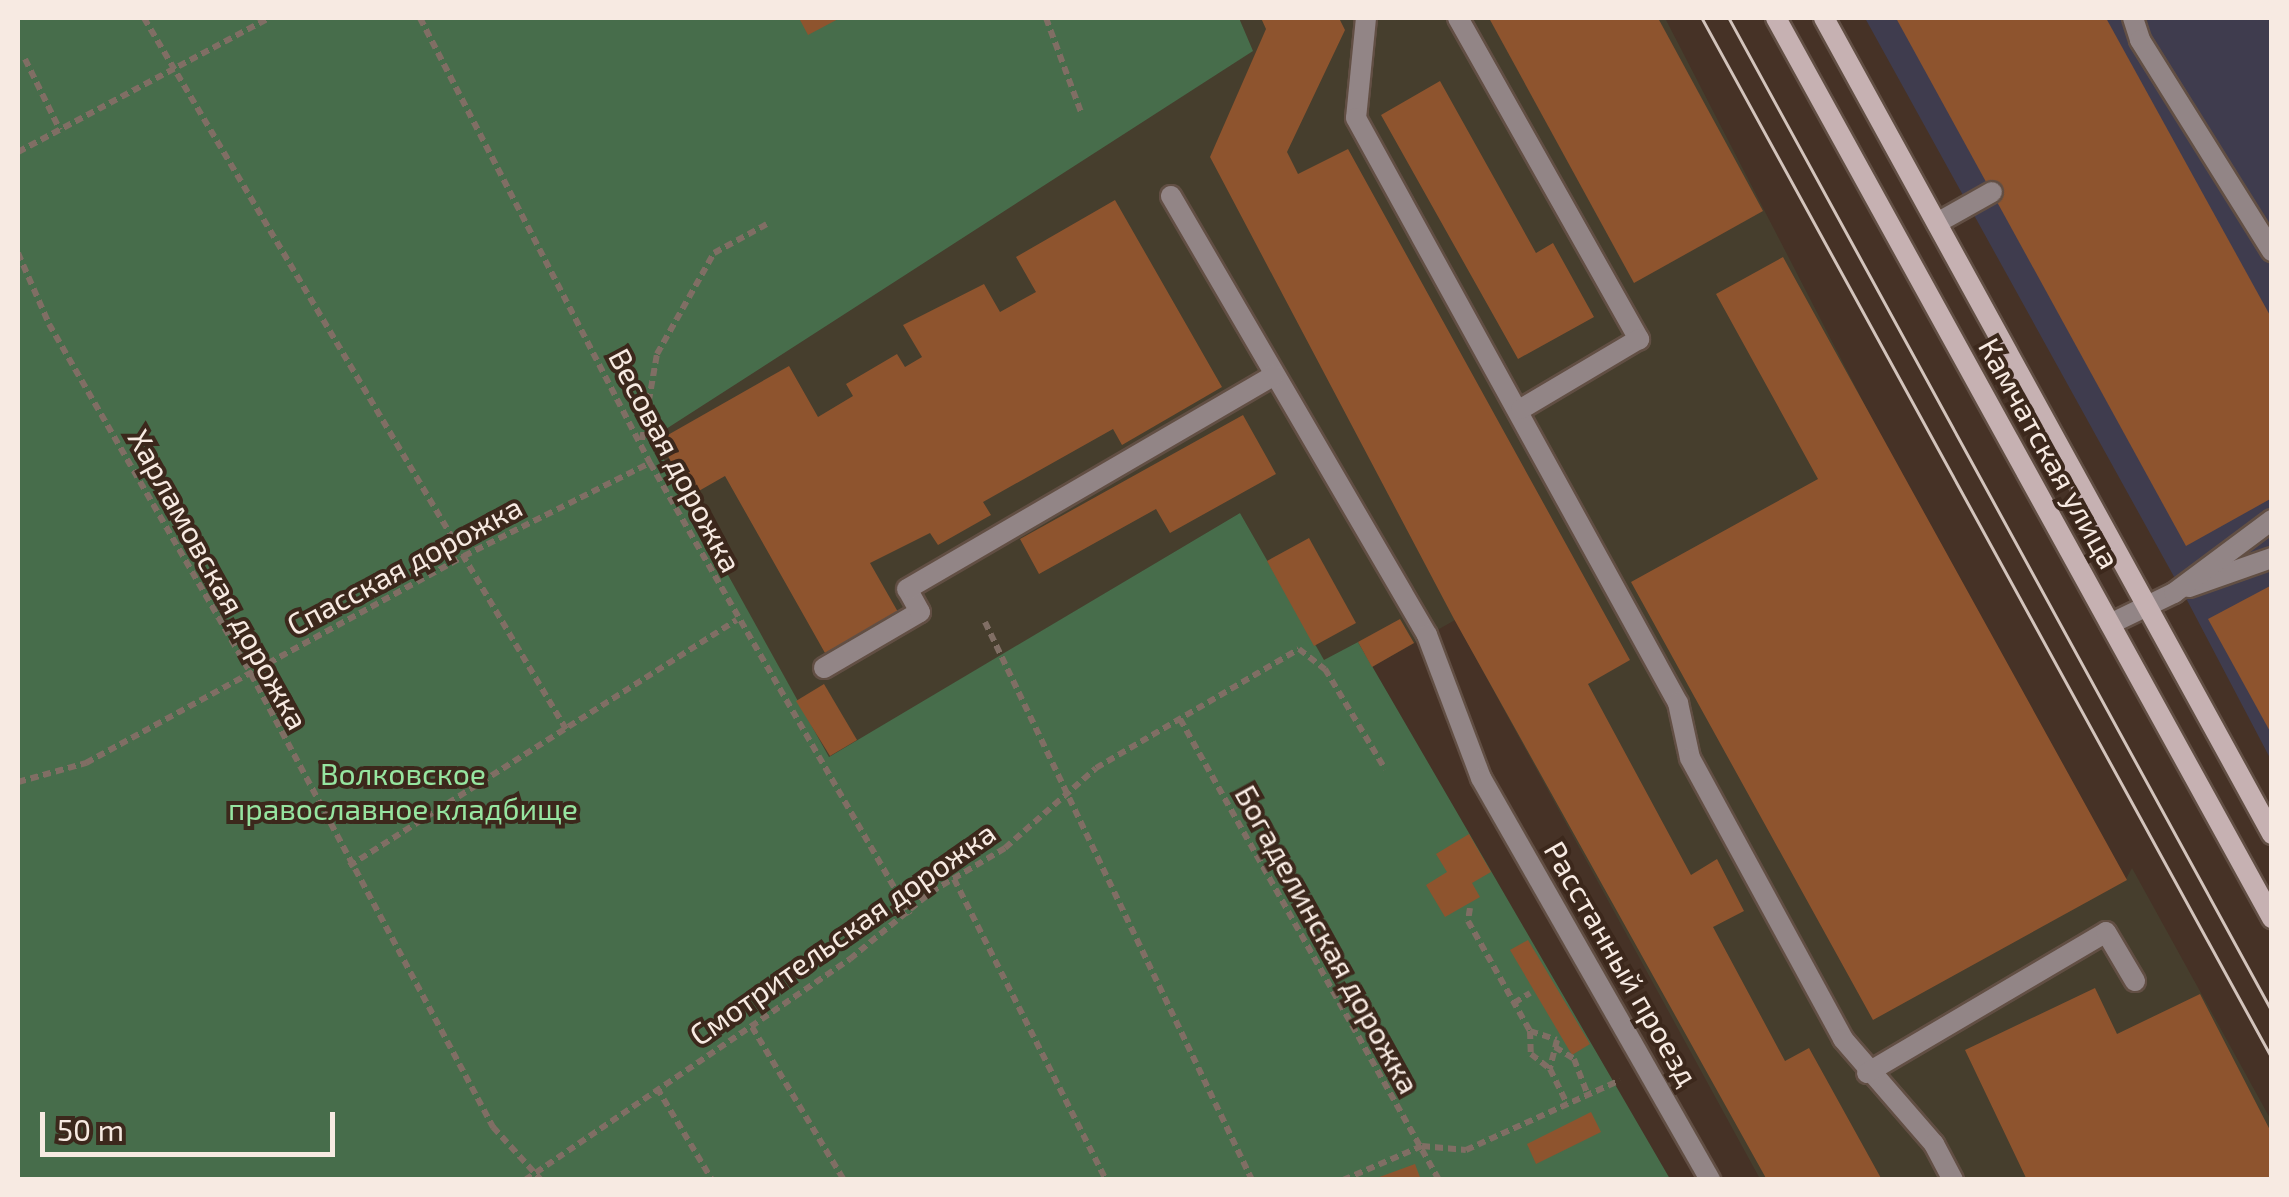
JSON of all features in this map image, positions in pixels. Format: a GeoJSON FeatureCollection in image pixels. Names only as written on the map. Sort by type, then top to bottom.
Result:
{"type":"FeatureCollection","features":[{"type":"Feature","properties":{"kind":"main road","name":"Камчатская улица"},"geometry":{"type":"LineString","coordinates":[[1776,18],[2272,918]]}},
{"type":"Feature","properties":{"kind":"main road","name":"Камчатская улица"},"geometry":{"type":"LineString","coordinates":[[1824,18],[2272,834]]}},
{"type":"Feature","properties":{"kind":"street"},"geometry":{"type":"LineString","coordinates":[[1366,18],[1356,118],[1521,409],[1678,703],[1690,758],[1867,1073],[1934,1144],[1953,1180]]}},
{"type":"Feature","properties":{"kind":"street"},"geometry":{"type":"LineString","coordinates":[[1458,18],[1640,339],[1521,409]]}},
{"type":"Feature","properties":{"kind":"street"},"geometry":{"type":"LineString","coordinates":[[2134,18],[2140,40],[2272,251]]}},
{"type":"Feature","properties":{"kind":"street"},"geometry":{"type":"LineString","coordinates":[[1937,223],[1992,192]]}},
{"type":"Feature","properties":{"kind":"street","name":"Расстанный проезд"},"geometry":{"type":"LineString","coordinates":[[1171,196],[1427,635],[1481,778],[1710,1180]]}},
{"type":"Feature","properties":{"kind":"street"},"geometry":{"type":"LineString","coordinates":[[824,668],[920,612],[907,590],[1274,375]]}},
{"type":"Feature","properties":{"kind":"street"},"geometry":{"type":"LineString","coordinates":[[2174,592],[2272,520]]}},
{"type":"Feature","properties":{"kind":"street"},"geometry":{"type":"LineString","coordinates":[[2110,624],[2174,592],[2272,558]]}},
{"type":"Feature","properties":{"kind":"street"},"geometry":{"type":"LineString","coordinates":[[1867,1073],[2106,932],[2135,982]]}},
{"type":"Feature","properties":{"kind":"path"},"geometry":{"type":"LineString","coordinates":[[144,18],[566,728]]}},
{"type":"Feature","properties":{"kind":"path"},"geometry":{"type":"LineString","coordinates":[[18,152],[269,18]]}},
{"type":"Feature","properties":{"kind":"path","name":"Весовая дорожка"},"geometry":{"type":"LineString","coordinates":[[420,18],[642,440],[650,463],[910,915]]}},
{"type":"Feature","properties":{"kind":"path"},"geometry":{"type":"LineString","coordinates":[[1046,18],[1082,115]]}},
{"type":"Feature","properties":{"kind":"path"},"geometry":{"type":"LineString","coordinates":[[25,59],[60,130]]}},
{"type":"Feature","properties":{"kind":"path"},"geometry":{"type":"LineString","coordinates":[[642,440],[657,354],[714,252],[767,224]]}},
{"type":"Feature","properties":{"kind":"path","name":"Харламовская дорожка"},"geometry":{"type":"LineString","coordinates":[[18,253],[50,324],[250,674],[349,866],[493,1127],[538,1176]]}},
{"type":"Feature","properties":{"kind":"path","name":"Спасская дорожка"},"geometry":{"type":"LineString","coordinates":[[18,782],[86,764],[464,556],[650,463]]}},
{"type":"Feature","properties":{"kind":"path"},"geometry":{"type":"LineString","coordinates":[[349,866],[737,620]]}},
{"type":"Feature","properties":{"kind":"path"},"geometry":{"type":"LineString","coordinates":[[985,622],[1071,793],[1252,1180]]}},
{"type":"Feature","properties":{"kind":"path","name":"Смотрительская дорожка"},"geometry":{"type":"LineString","coordinates":[[526,1180],[538,1176],[657,1088],[752,1027],[910,915],[954,879],[1004,848],[1096,768],[1299,649],[1326,670],[1385,769]]}},
{"type":"Feature","properties":{"kind":"path","name":"Богаделинская дорожка"},"geometry":{"type":"LineString","coordinates":[[1180,719],[1439,1180]]}},
{"type":"Feature","properties":{"kind":"path"},"geometry":{"type":"LineString","coordinates":[[954,879],[1106,1180]]}},
{"type":"Feature","properties":{"kind":"path"},"geometry":{"type":"LineString","coordinates":[[1470,908],[1468,922],[1530,1031],[1531,1054],[1550,1069],[1568,1104]]}},
{"type":"Feature","properties":{"kind":"path"},"geometry":{"type":"LineString","coordinates":[[1514,1003],[1530,993]]}},
{"type":"Feature","properties":{"kind":"path"},"geometry":{"type":"LineString","coordinates":[[752,1027],[844,1180]]}},
{"type":"Feature","properties":{"kind":"path"},"geometry":{"type":"LineString","coordinates":[[1530,1031],[1557,1040],[1550,1069]]}},
{"type":"Feature","properties":{"kind":"path"},"geometry":{"type":"LineString","coordinates":[[1555,1047],[1574,1059],[1588,1094]]}},
{"type":"Feature","properties":{"kind":"path"},"geometry":{"type":"LineString","coordinates":[[1343,1180],[1422,1146],[1466,1150],[1646,1064]]}},
{"type":"Feature","properties":{"kind":"path"},"geometry":{"type":"LineString","coordinates":[[657,1088],[712,1180]]}},
{"type":"Feature","properties":{"kind":"shaded area"},"geometry":{"type":"Polygon","coordinates":[[[1239,18],[1665,18],[1885,444],[2126,879],[2132,868],[2271,1120],[2271,1179],[1760,1179],[1455,620],[1372,667],[1358,642],[1324,661],[1240,513],[829,758],[651,437],[1252,51],[1239,18]]]}},
{"type":"Feature","properties":{"kind":"shaded area"},"geometry":{"type":"Polygon","coordinates":[[[1865,18],[2271,18],[2271,760],[2188,602],[1865,18]]]}},
{"type":"Feature","properties":{"kind":"green space","name":"Волковское православное кладбище"},"geometry":{"type":"Polygon","coordinates":[[[18,18],[1239,18],[1253,51],[652,438],[829,757],[1240,513],[1324,660],[1358,642],[1670,1179],[18,1179],[18,18]]]}},
{"type":"Feature","properties":{"kind":"building"},"geometry":{"type":"Polygon","coordinates":[[[799,18],[840,18],[808,35],[799,18]]]}},
{"type":"Feature","properties":{"kind":"building"},"geometry":{"type":"Polygon","coordinates":[[[1261,18],[1339,18],[1345,30],[1287,152],[1298,174],[1348,149],[1630,660],[1588,684],[1691,875],[1717,859],[1744,911],[1713,927],[1785,1061],[1809,1048],[1882,1180],[1767,1180],[1454,619],[1210,157],[1266,29],[1261,18]]]}},
{"type":"Feature","properties":{"kind":"building"},"geometry":{"type":"Polygon","coordinates":[[[1489,18],[1658,18],[1763,211],[1634,283],[1489,18]]]}},
{"type":"Feature","properties":{"kind":"building"},"geometry":{"type":"Polygon","coordinates":[[[1896,18],[2106,18],[2272,319],[2272,498],[2186,546],[1896,18]]]}},
{"type":"Feature","properties":{"kind":"building"},"geometry":{"type":"Polygon","coordinates":[[[1440,81],[1536,253],[1553,243],[1594,317],[1518,359],[1381,115],[1440,81]]]}},
{"type":"Feature","properties":{"kind":"building"},"geometry":{"type":"Polygon","coordinates":[[[1115,200],[1222,387],[1122,445],[1113,429],[983,502],[991,515],[938,545],[930,533],[870,563],[898,612],[825,653],[725,476],[690,496],[659,440],[789,366],[818,417],[853,396],[846,384],[897,354],[905,367],[922,357],[903,325],[984,284],[1000,312],[1036,292],[1016,257],[1115,200]]]}},
{"type":"Feature","properties":{"kind":"building"},"geometry":{"type":"Polygon","coordinates":[[[1783,257],[2127,880],[1873,1020],[1631,582],[1818,479],[1716,294],[1783,257]]]}},
{"type":"Feature","properties":{"kind":"building"},"geometry":{"type":"Polygon","coordinates":[[[1243,415],[1276,474],[1170,533],[1156,509],[1039,574],[1020,539],[1243,415]]]}},
{"type":"Feature","properties":{"kind":"building"},"geometry":{"type":"Polygon","coordinates":[[[1309,538],[1356,623],[1314,646],[1267,561],[1309,538]]]}},
{"type":"Feature","properties":{"kind":"building"},"geometry":{"type":"Polygon","coordinates":[[[2272,585],[2272,735],[2208,619],[2272,585]]]}},
{"type":"Feature","properties":{"kind":"building"},"geometry":{"type":"Polygon","coordinates":[[[1400,619],[1414,643],[1372,667],[1358,642],[1400,619]]]}},
{"type":"Feature","properties":{"kind":"building"},"geometry":{"type":"Polygon","coordinates":[[[824,684],[857,740],[830,756],[796,701],[824,684]]]}},
{"type":"Feature","properties":{"kind":"building"},"geometry":{"type":"Polygon","coordinates":[[[1469,834],[1491,872],[1472,883],[1480,897],[1445,917],[1426,885],[1447,872],[1436,854],[1469,834]]]}},
{"type":"Feature","properties":{"kind":"building"},"geometry":{"type":"Polygon","coordinates":[[[1528,940],[1590,1044],[1572,1055],[1510,950],[1528,940]]]}},
{"type":"Feature","properties":{"kind":"building"},"geometry":{"type":"Polygon","coordinates":[[[2095,988],[2117,1034],[2200,994],[2272,1134],[2272,1180],[2027,1180],[1965,1050],[2095,988]]]}},
{"type":"Feature","properties":{"kind":"building"},"geometry":{"type":"Polygon","coordinates":[[[1591,1112],[1601,1132],[1536,1164],[1527,1144],[1591,1112]]]}},
{"type":"Feature","properties":{"kind":"building"},"geometry":{"type":"Polygon","coordinates":[[[1415,1164],[1421,1180],[1374,1180],[1374,1179],[1415,1164]]]}},
{"type":"Feature","properties":{"kind":"tram line"},"geometry":{"type":"LineString","coordinates":[[1702,18],[2272,1058]]}},
{"type":"Feature","properties":{"kind":"tram line"},"geometry":{"type":"LineString","coordinates":[[1729,18],[2272,1011]]}}]}
